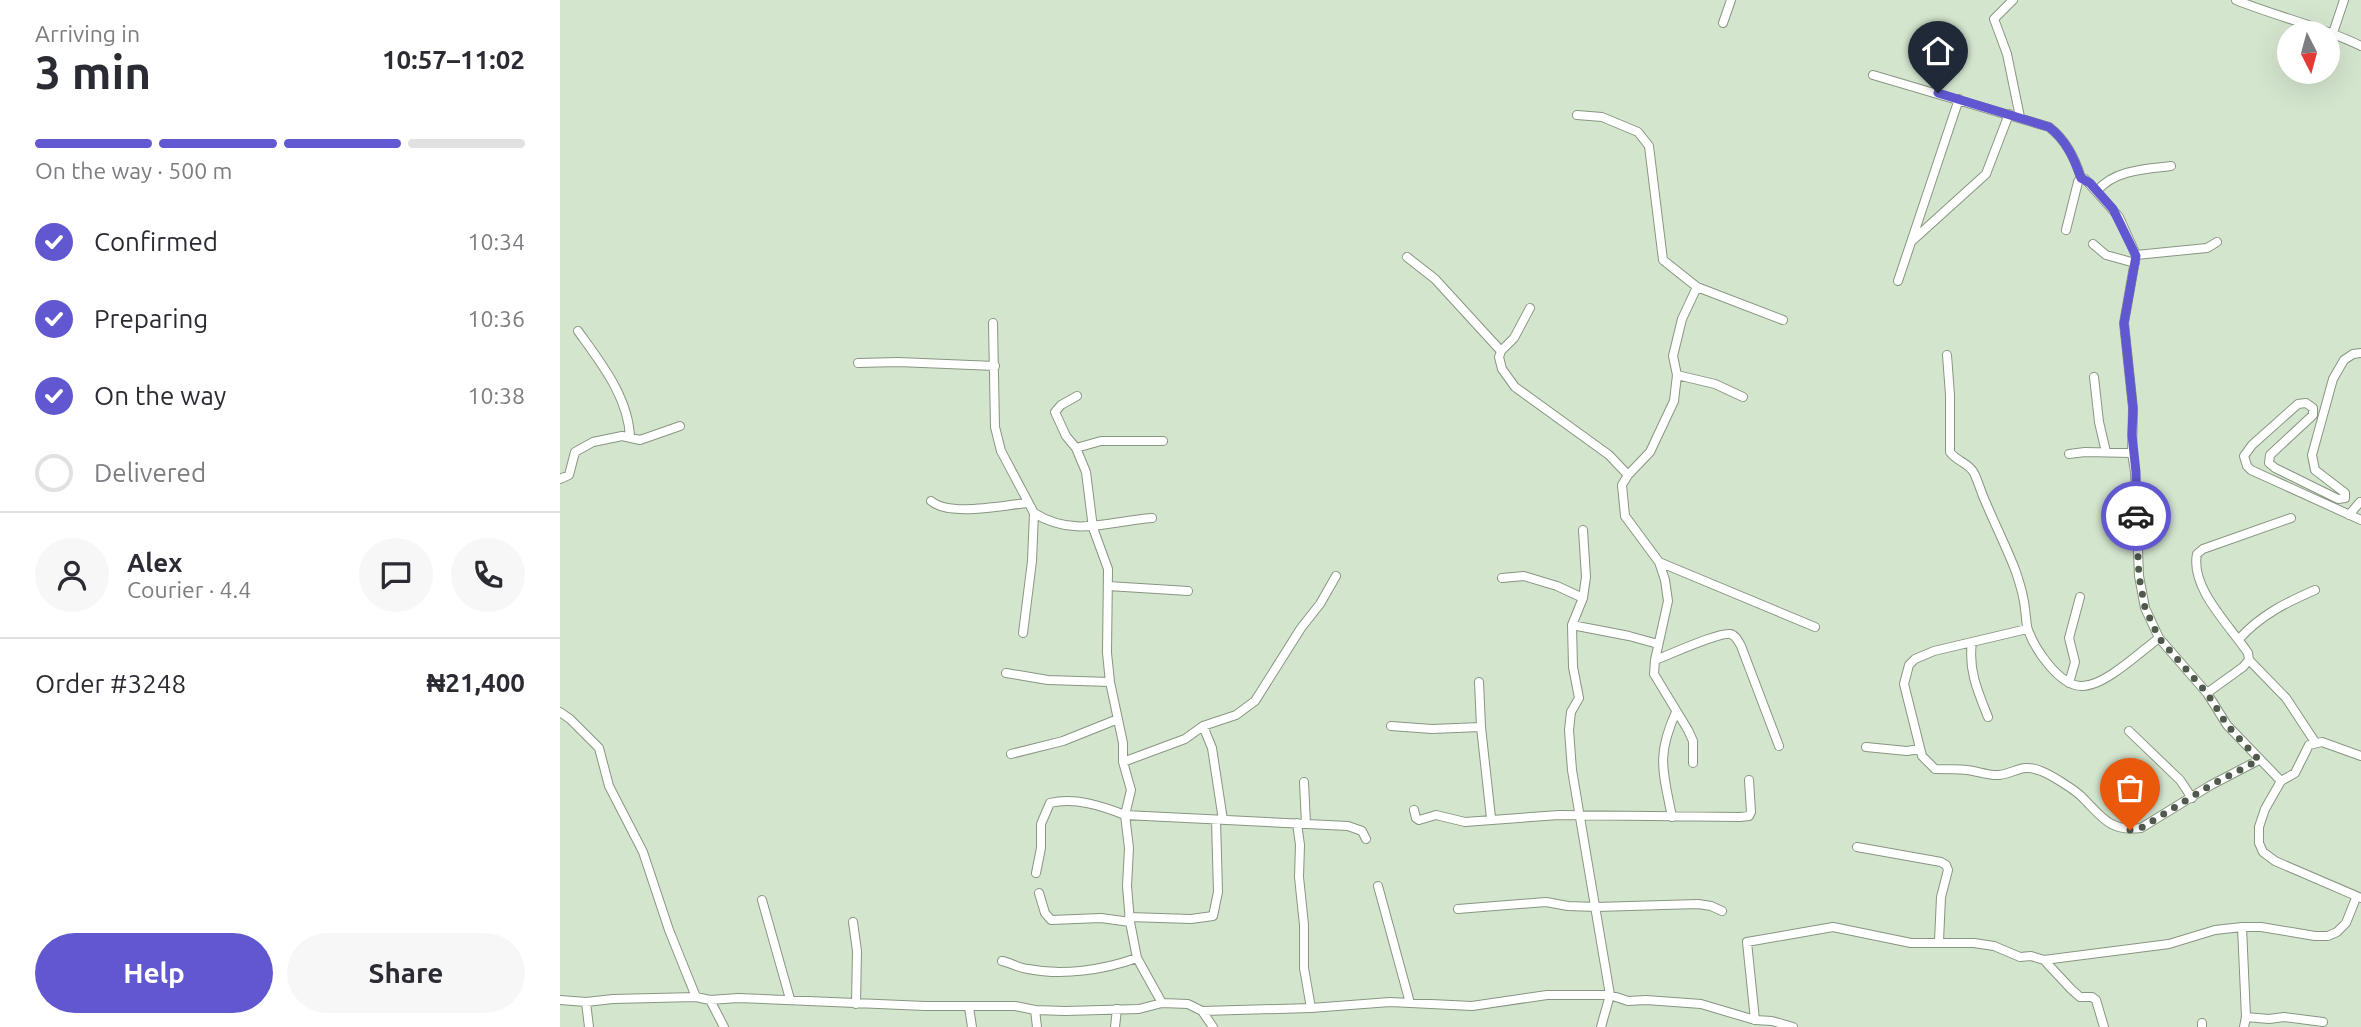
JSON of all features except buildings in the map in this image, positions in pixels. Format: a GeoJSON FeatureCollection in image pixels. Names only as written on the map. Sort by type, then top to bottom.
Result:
{"type":"FeatureCollection","features":[{"type":"Feature","properties":{"kind":"street"},"geometry":{"type":"LineString","coordinates":[[1723,23],[1731,0]]}},
{"type":"Feature","properties":{"kind":"street"},"geometry":{"type":"LineString","coordinates":[[2013,0],[1994,19],[2007,54],[2020,117]]}},
{"type":"Feature","properties":{"kind":"street"},"geometry":{"type":"LineString","coordinates":[[2236,0],[2292,21]]}},
{"type":"Feature","properties":{"kind":"street"},"geometry":{"type":"LineString","coordinates":[[2337,21],[2344,0]]}},
{"type":"Feature","properties":{"kind":"street"},"geometry":{"type":"LineString","coordinates":[[2340,36],[2361,46]]}},
{"type":"Feature","properties":{"kind":"street"},"geometry":{"type":"LineString","coordinates":[[1873,75],[2020,117],[2049,127],[2060,135],[2075,159],[2081,178],[2066,230]]}},
{"type":"Feature","properties":{"kind":"street"},"geometry":{"type":"LineString","coordinates":[[1898,281],[1959,99]]}},
{"type":"Feature","properties":{"kind":"street"},"geometry":{"type":"LineString","coordinates":[[1911,242],[1986,174],[2009,114]]}},
{"type":"Feature","properties":{"kind":"street"},"geometry":{"type":"LineString","coordinates":[[1577,115],[1602,117],[1638,132],[1650,146],[1663,260],[1697,287],[1783,320]]}},
{"type":"Feature","properties":{"kind":"street"},"geometry":{"type":"LineString","coordinates":[[2097,191],[2110,178],[2171,166]]}},
{"type":"Feature","properties":{"kind":"street"},"geometry":{"type":"LineString","coordinates":[[2081,178],[2097,191],[2119,217],[2135,259],[2124,323],[2133,408],[2132,453],[2136,472],[2139,576],[2145,608],[2159,638],[2207,693],[2227,725],[2281,781]]}},
{"type":"Feature","properties":{"kind":"street"},"geometry":{"type":"LineString","coordinates":[[2093,244],[2106,255],[2135,259],[2207,247],[2217,242]]}},
{"type":"Feature","properties":{"kind":"street"},"geometry":{"type":"LineString","coordinates":[[1407,257],[1435,279],[1501,351]]}},
{"type":"Feature","properties":{"kind":"street"},"geometry":{"type":"LineString","coordinates":[[1697,287],[1682,319],[1673,356],[1677,375],[1676,390],[1667,420],[1650,452],[1622,485],[1625,516],[1659,562],[1815,627]]}},
{"type":"Feature","properties":{"kind":"street"},"geometry":{"type":"LineString","coordinates":[[1530,308],[1514,338],[1501,351],[1499,357],[1502,369],[1515,387],[1609,455],[1628,475]]}},
{"type":"Feature","properties":{"kind":"street"},"geometry":{"type":"LineString","coordinates":[[993,323],[995,427],[1001,451],[1034,513],[1043,519],[1093,528],[1152,518]]}},
{"type":"Feature","properties":{"kind":"street"},"geometry":{"type":"LineString","coordinates":[[578,331],[608,372],[630,421],[630,438]]}},
{"type":"Feature","properties":{"kind":"street"},"geometry":{"type":"LineString","coordinates":[[2361,353],[2353,354],[2337,370],[2312,455],[2315,470],[2345,493],[2345,498],[2338,499],[2269,463],[2270,455],[2311,418],[2313,408],[2306,403],[2298,404],[2252,445],[2244,456],[2251,470],[2361,520]]}},
{"type":"Feature","properties":{"kind":"street"},"geometry":{"type":"LineString","coordinates":[[1947,355],[1950,452],[1972,469],[1994,522],[2005,540],[2020,583],[2027,629],[2044,658],[2069,684],[2093,684],[2159,638]]}},
{"type":"Feature","properties":{"kind":"street"},"geometry":{"type":"LineString","coordinates":[[858,363],[995,366]]}},
{"type":"Feature","properties":{"kind":"street"},"geometry":{"type":"LineString","coordinates":[[1677,375],[1715,384],[1743,397]]}},
{"type":"Feature","properties":{"kind":"street"},"geometry":{"type":"LineString","coordinates":[[2094,377],[2099,422],[2106,452]]}},
{"type":"Feature","properties":{"kind":"street"},"geometry":{"type":"LineString","coordinates":[[1077,396],[1061,405],[1055,412],[1066,436],[1076,448],[1086,472],[1093,528],[1105,559],[1110,682],[1123,743],[1123,762],[1131,790],[1125,815],[1129,848],[1129,919],[1137,958],[1162,1003]]}},
{"type":"Feature","properties":{"kind":"street"},"geometry":{"type":"LineString","coordinates":[[560,479],[569,475],[575,452],[593,442],[622,436],[640,440],[680,426]]}},
{"type":"Feature","properties":{"kind":"street"},"geometry":{"type":"LineString","coordinates":[[1076,448],[1101,442],[1163,441]]}},
{"type":"Feature","properties":{"kind":"street"},"geometry":{"type":"LineString","coordinates":[[2069,454],[2132,453]]}},
{"type":"Feature","properties":{"kind":"street"},"geometry":{"type":"LineString","coordinates":[[2348,515],[2361,500]]}},
{"type":"Feature","properties":{"kind":"street"},"geometry":{"type":"LineString","coordinates":[[931,501],[937,506],[955,509],[1028,503]]}},
{"type":"Feature","properties":{"kind":"street"},"geometry":{"type":"LineString","coordinates":[[1023,633],[1032,561],[1034,513]]}},
{"type":"Feature","properties":{"kind":"street"},"geometry":{"type":"LineString","coordinates":[[2291,518],[2203,549],[2197,554],[2196,572],[2205,593],[2239,639],[2248,653],[2249,660],[2286,698],[2315,742]]}},
{"type":"Feature","properties":{"kind":"street"},"geometry":{"type":"LineString","coordinates":[[1583,530],[1587,561],[1583,598],[1572,625],[1573,667],[1579,698],[1571,712],[1569,730],[1572,770],[1610,995],[1601,1027]]}},
{"type":"Feature","properties":{"kind":"street"},"geometry":{"type":"LineString","coordinates":[[1659,562],[1668,601],[1654,674],[1693,741],[1693,763]]}},
{"type":"Feature","properties":{"kind":"street"},"geometry":{"type":"LineString","coordinates":[[1123,762],[1185,739],[1203,726],[1236,715],[1255,701],[1336,576]]}},
{"type":"Feature","properties":{"kind":"street"},"geometry":{"type":"LineString","coordinates":[[1503,578],[1524,576],[1557,586],[1583,598]]}},
{"type":"Feature","properties":{"kind":"street"},"geometry":{"type":"LineString","coordinates":[[1108,586],[1188,591]]}},
{"type":"Feature","properties":{"kind":"street"},"geometry":{"type":"LineString","coordinates":[[2239,639],[2256,621],[2281,605],[2315,590]]}},
{"type":"Feature","properties":{"kind":"street"},"geometry":{"type":"LineString","coordinates":[[2069,684],[2075,662],[2069,638],[2080,597]]}},
{"type":"Feature","properties":{"kind":"street"},"geometry":{"type":"LineString","coordinates":[[1572,625],[1658,644]]}},
{"type":"Feature","properties":{"kind":"street"},"geometry":{"type":"LineString","coordinates":[[2027,629],[1934,651],[1915,659],[1909,665],[1904,684],[1920,749],[1924,760],[1934,769],[1966,769],[2000,775],[2016,769],[2042,771],[2082,797],[2094,812],[2118,828],[2141,828],[2211,785],[2259,760]]}},
{"type":"Feature","properties":{"kind":"street"},"geometry":{"type":"LineString","coordinates":[[1655,660],[1709,639],[1728,633],[1734,635],[1741,646],[1779,746]]}},
{"type":"Feature","properties":{"kind":"street"},"geometry":{"type":"LineString","coordinates":[[1972,642],[1973,681],[1988,717]]}},
{"type":"Feature","properties":{"kind":"street"},"geometry":{"type":"LineString","coordinates":[[2207,693],[2249,660]]}},
{"type":"Feature","properties":{"kind":"street"},"geometry":{"type":"LineString","coordinates":[[1006,673],[1048,680],[1110,682]]}},
{"type":"Feature","properties":{"kind":"street"},"geometry":{"type":"LineString","coordinates":[[1479,682],[1491,818]]}},
{"type":"Feature","properties":{"kind":"street"},"geometry":{"type":"LineString","coordinates":[[560,712],[599,748],[609,786],[643,852],[669,930],[696,997]]}},
{"type":"Feature","properties":{"kind":"street"},"geometry":{"type":"LineString","coordinates":[[1672,817],[1662,765],[1662,749],[1676,712]]}},
{"type":"Feature","properties":{"kind":"street"},"geometry":{"type":"LineString","coordinates":[[1011,754],[1063,741],[1118,719]]}},
{"type":"Feature","properties":{"kind":"street"},"geometry":{"type":"LineString","coordinates":[[1039,893],[1045,913],[1051,920],[1208,919],[1213,916],[1218,892],[1219,820],[1212,748],[1203,726]]}},
{"type":"Feature","properties":{"kind":"street"},"geometry":{"type":"LineString","coordinates":[[1391,726],[1432,729],[1481,727]]}},
{"type":"Feature","properties":{"kind":"street"},"geometry":{"type":"LineString","coordinates":[[2129,731],[2180,780],[2192,798]]}},
{"type":"Feature","properties":{"kind":"street"},"geometry":{"type":"LineString","coordinates":[[1755,1020],[1747,942],[1833,928],[1911,943],[1938,941],[1994,946],[2020,957],[2031,956],[2044,960],[2169,944],[2215,930],[2242,927],[2284,929],[2328,936],[2346,923],[2359,898],[2276,861],[2263,852],[2259,843],[2259,827],[2265,809],[2281,781],[2295,774],[2309,746],[2315,742],[2361,755]]}},
{"type":"Feature","properties":{"kind":"street"},"geometry":{"type":"LineString","coordinates":[[1866,747],[1907,751],[1920,749]]}},
{"type":"Feature","properties":{"kind":"street"},"geometry":{"type":"LineString","coordinates":[[1414,810],[1419,820],[1436,815],[1465,822],[1559,815],[1749,816],[1752,804],[1749,780]]}},
{"type":"Feature","properties":{"kind":"street"},"geometry":{"type":"LineString","coordinates":[[1304,782],[1299,877],[1304,925],[1304,968],[1311,1008]]}},
{"type":"Feature","properties":{"kind":"street"},"geometry":{"type":"LineString","coordinates":[[1036,873],[1041,848],[1041,824],[1050,803],[1067,801],[1101,806],[1125,815],[1358,828],[1366,839]]}},
{"type":"Feature","properties":{"kind":"street"},"geometry":{"type":"LineString","coordinates":[[1857,847],[1946,865],[1948,870],[1941,897],[1938,941]]}},
{"type":"Feature","properties":{"kind":"street"},"geometry":{"type":"LineString","coordinates":[[1378,886],[1410,1003]]}},
{"type":"Feature","properties":{"kind":"street"},"geometry":{"type":"LineString","coordinates":[[762,900],[790,999]]}},
{"type":"Feature","properties":{"kind":"street"},"geometry":{"type":"LineString","coordinates":[[1458,909],[1546,902],[1596,907],[1698,904],[1722,911]]}},
{"type":"Feature","properties":{"kind":"street"},"geometry":{"type":"LineString","coordinates":[[853,922],[857,951],[856,1004]]}},
{"type":"Feature","properties":{"kind":"street"},"geometry":{"type":"LineString","coordinates":[[2242,927],[2246,1017],[2244,1027]]}},
{"type":"Feature","properties":{"kind":"street"},"geometry":{"type":"LineString","coordinates":[[1002,961],[1032,970],[1062,972],[1137,958]]}},
{"type":"Feature","properties":{"kind":"street"},"geometry":{"type":"LineString","coordinates":[[2044,960],[2080,997],[2092,997],[2096,1000],[2104,1027]]}},
{"type":"Feature","properties":{"kind":"street"},"geometry":{"type":"LineString","coordinates":[[560,1000],[586,1002],[696,997],[710,1000],[790,999],[856,1004],[1015,1006],[1035,1010],[1139,1009],[1162,1003],[1188,1004],[1202,1011],[1410,1003],[1472,1006],[1547,995],[1610,995],[1628,1001],[1702,1004],[1755,1020],[1793,1027]]}},
{"type":"Feature","properties":{"kind":"street"},"geometry":{"type":"LineString","coordinates":[[710,1000],[724,1027]]}},
{"type":"Feature","properties":{"kind":"street"},"geometry":{"type":"LineString","coordinates":[[586,1002],[589,1027]]}},
{"type":"Feature","properties":{"kind":"street"},"geometry":{"type":"LineString","coordinates":[[969,1007],[972,1027]]}},
{"type":"Feature","properties":{"kind":"street"},"geometry":{"type":"LineString","coordinates":[[1115,1027],[1116,1009]]}},
{"type":"Feature","properties":{"kind":"street"},"geometry":{"type":"LineString","coordinates":[[1035,1010],[1037,1027]]}},
{"type":"Feature","properties":{"kind":"street"},"geometry":{"type":"LineString","coordinates":[[1202,1011],[1213,1027]]}},
{"type":"Feature","properties":{"kind":"street"},"geometry":{"type":"LineString","coordinates":[[2246,1017],[2284,1017],[2323,1022]]}},
{"type":"Feature","properties":{"kind":"way so far"},"geometry":{"type":"LineString","coordinates":[[2130,830],[2141,828],[2211,785],[2259,760],[2227,725],[2207,693],[2159,638],[2145,608],[2139,576],[2136,516]]}},
{"type":"Feature","properties":{"kind":"route"},"geometry":{"type":"LineString","coordinates":[[1938,93],[2049,127],[2060,135],[2075,159],[2081,178],[2090,183],[2119,217],[2136,256],[2124,323],[2133,408],[2132,453],[2136,472],[2136,516]]}}]}
